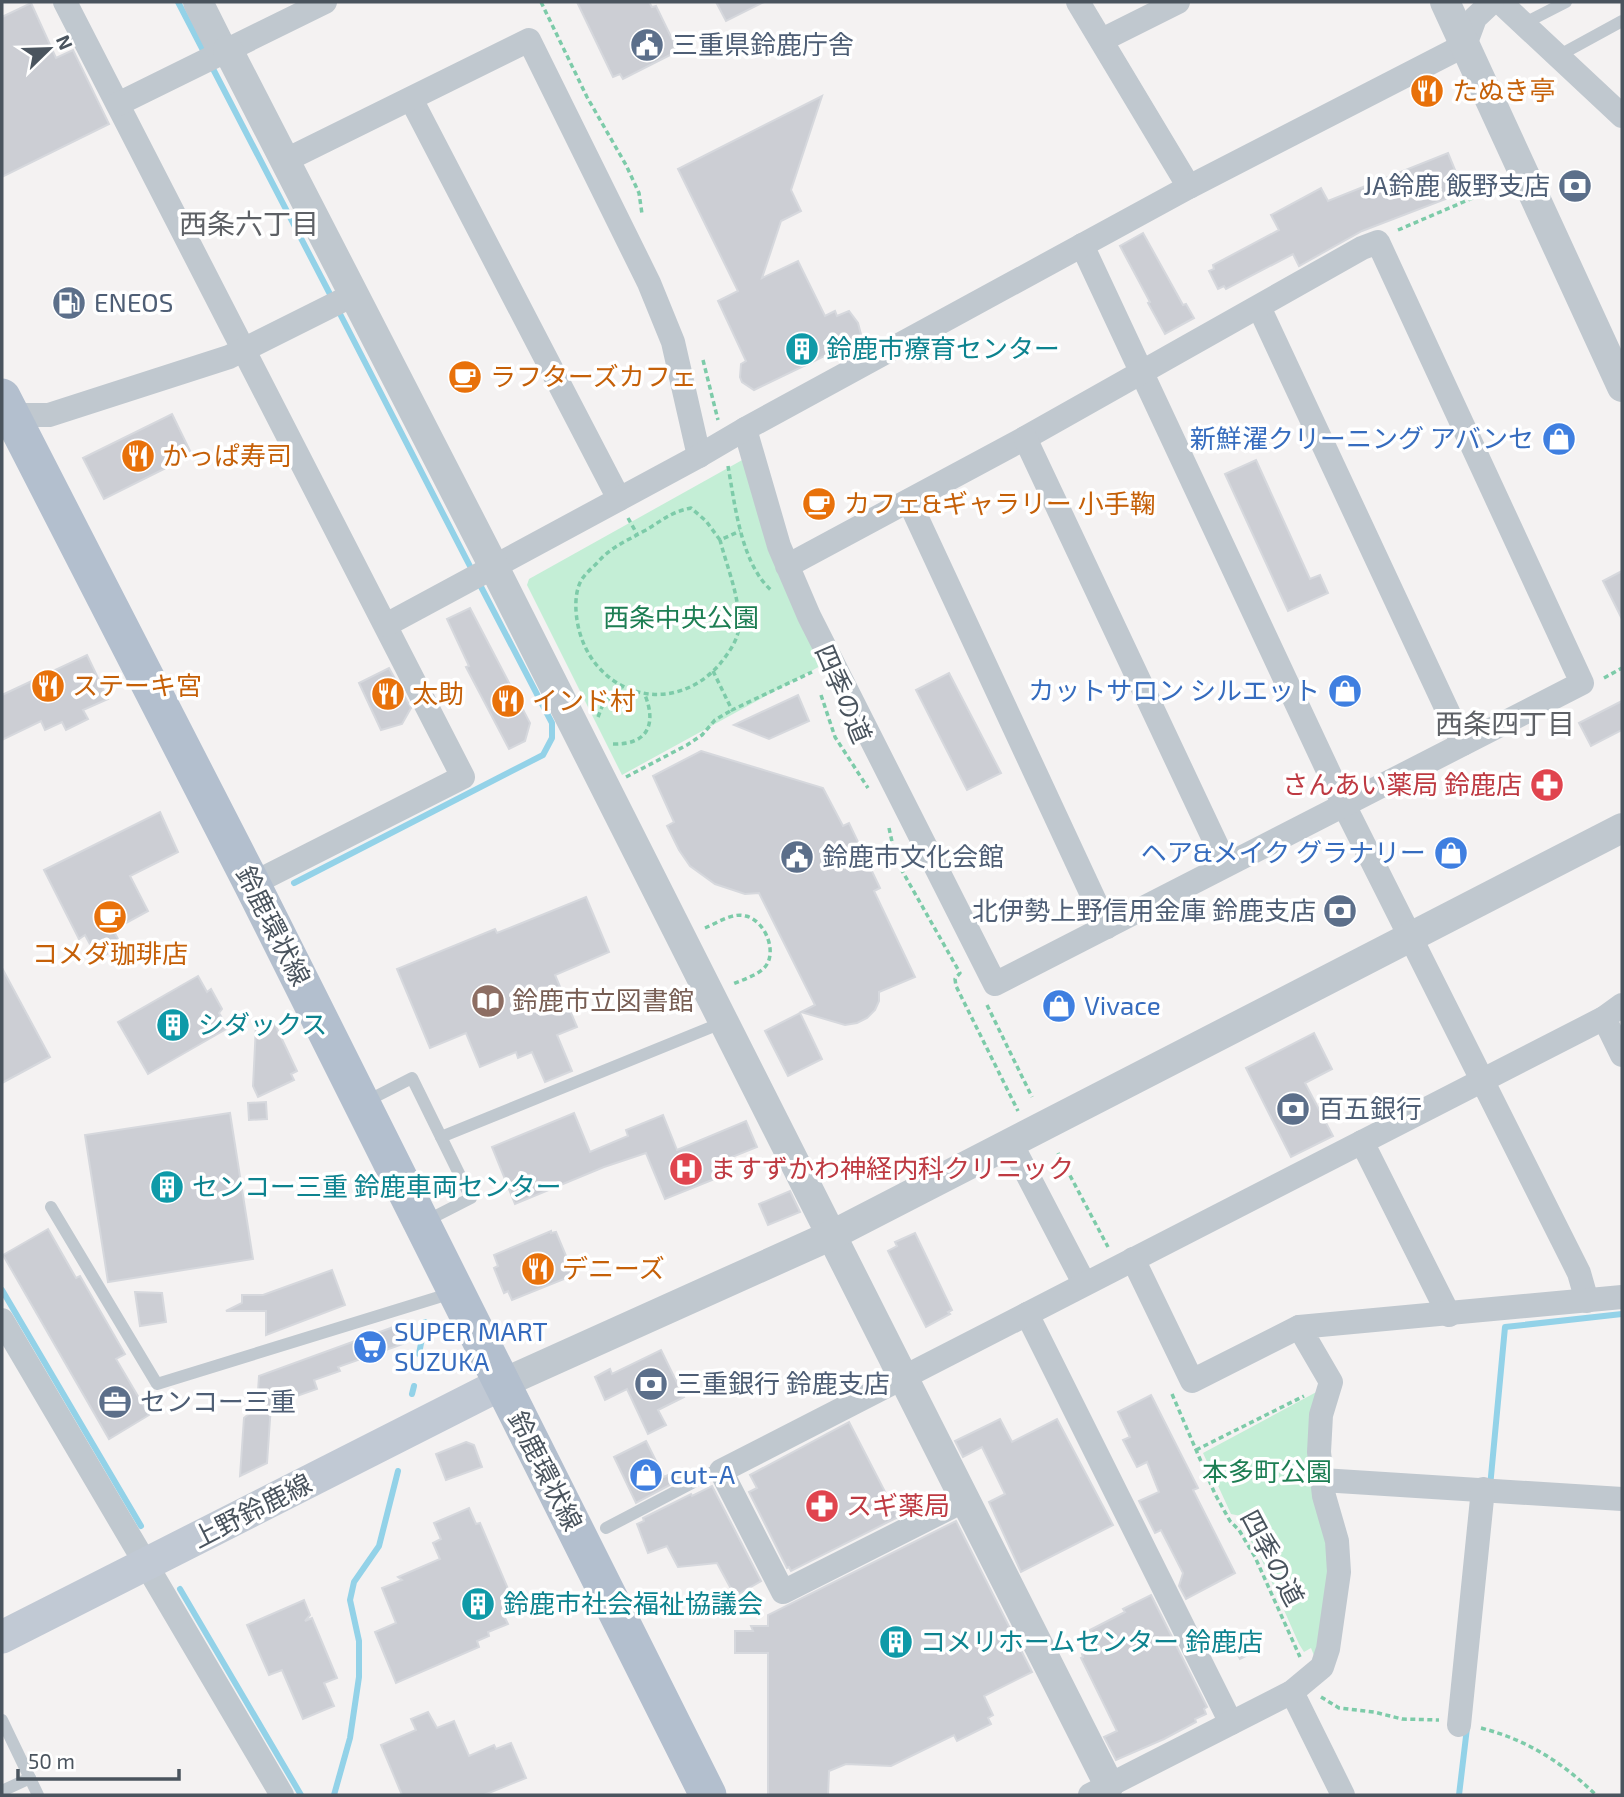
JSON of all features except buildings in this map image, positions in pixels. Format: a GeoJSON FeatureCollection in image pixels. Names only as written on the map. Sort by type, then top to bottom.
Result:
{"type":"FeatureCollection","features":[{"type":"Feature","properties":{"kind":"main road","name":"鈴鹿環状線"},"geometry":{"type":"LineString","coordinates":[[4,409],[252,884],[709,1795]]}},
{"type":"Feature","properties":{"kind":"main road","name":"上野鈴鹿線"},"geometry":{"type":"LineString","coordinates":[[2,1637],[501,1384]]}},
{"type":"Feature","properties":{"kind":"street"},"geometry":{"type":"LineString","coordinates":[[65,2],[463,777],[252,884]]}},
{"type":"Feature","properties":{"kind":"street"},"geometry":{"type":"LineString","coordinates":[[198,2],[284,162],[350,296],[904,1377],[965,1500],[1100,1790],[1301,1685],[1322,1667],[1328,1649],[1339,1572],[1337,1541],[1324,1496],[1319,1452],[1321,1415],[1331,1382],[1299,1327]]}},
{"type":"Feature","properties":{"kind":"street"},"geometry":{"type":"LineString","coordinates":[[118,104],[325,2]]}},
{"type":"Feature","properties":{"kind":"street"},"geometry":{"type":"LineString","coordinates":[[1078,2],[1189,187]]}},
{"type":"Feature","properties":{"kind":"street"},"geometry":{"type":"LineString","coordinates":[[1102,40],[1178,2]]}},
{"type":"Feature","properties":{"kind":"street"},"geometry":{"type":"LineString","coordinates":[[1445,2],[1622,387]]}},
{"type":"Feature","properties":{"kind":"street"},"geometry":{"type":"LineString","coordinates":[[386,625],[491,569],[623,508],[699,456],[745,429],[1189,187],[1465,45],[1475,18],[1492,2]]}},
{"type":"Feature","properties":{"kind":"street"},"geometry":{"type":"LineString","coordinates":[[1500,2],[1622,116]]}},
{"type":"Feature","properties":{"kind":"street"},"geometry":{"type":"LineString","coordinates":[[284,162],[529,40],[654,295],[673,341],[699,456]]}},
{"type":"Feature","properties":{"kind":"street"},"geometry":{"type":"LineString","coordinates":[[411,99],[623,508]]}},
{"type":"Feature","properties":{"kind":"street"},"geometry":{"type":"LineString","coordinates":[[745,429],[787,566],[809,616],[995,984],[1582,683],[1378,242],[1362,248],[1025,438],[787,566]]}},
{"type":"Feature","properties":{"kind":"street"},"geometry":{"type":"LineString","coordinates":[[1082,245],[1343,805],[1579,1273],[1587,1301]]}},
{"type":"Feature","properties":{"kind":"street"},"geometry":{"type":"LineString","coordinates":[[4,409],[49,415],[229,357],[350,296]]}},
{"type":"Feature","properties":{"kind":"street"},"geometry":{"type":"LineString","coordinates":[[1259,307],[1463,744]]}},
{"type":"Feature","properties":{"kind":"street"},"geometry":{"type":"LineString","coordinates":[[1025,438],[1226,865]]}},
{"type":"Feature","properties":{"kind":"street"},"geometry":{"type":"LineString","coordinates":[[909,501],[1107,927]]}},
{"type":"Feature","properties":{"kind":"street"},"geometry":{"type":"LineString","coordinates":[[501,1384],[832,1235],[1622,828]]}},
{"type":"Feature","properties":{"kind":"street"},"geometry":{"type":"LineString","coordinates":[[965,1500],[783,1592],[721,1471],[1613,1012],[1622,1055]]}},
{"type":"Feature","properties":{"kind":"street"},"geometry":{"type":"LineString","coordinates":[[1362,1142],[1448,1315]]}},
{"type":"Feature","properties":{"kind":"street"},"geometry":{"type":"LineString","coordinates":[[1011,1143],[1084,1283]]}},
{"type":"Feature","properties":{"kind":"street"},"geometry":{"type":"LineString","coordinates":[[1125,1263],[1192,1381],[1299,1327],[1622,1297]]}},
{"type":"Feature","properties":{"kind":"street"},"geometry":{"type":"LineString","coordinates":[[1027,1314],[1231,1723]]}},
{"type":"Feature","properties":{"kind":"street"},"geometry":{"type":"LineString","coordinates":[[2,1320],[282,1795]]}},
{"type":"Feature","properties":{"kind":"street"},"geometry":{"type":"LineString","coordinates":[[1322,1480],[1622,1499]]}},
{"type":"Feature","properties":{"kind":"street"},"geometry":{"type":"LineString","coordinates":[[1471,1727],[1490,1490]]}},
{"type":"Feature","properties":{"kind":"street"},"geometry":{"type":"LineString","coordinates":[[1301,1685],[1343,1795]]}},
{"type":"Feature","properties":{"kind":"lane"},"geometry":{"type":"LineString","coordinates":[[1523,24],[1566,2]]}},
{"type":"Feature","properties":{"kind":"lane"},"geometry":{"type":"LineString","coordinates":[[1558,56],[1622,21]]}},
{"type":"Feature","properties":{"kind":"lane"},"geometry":{"type":"LineString","coordinates":[[441,1137],[724,1022]]}},
{"type":"Feature","properties":{"kind":"lane"},"geometry":{"type":"LineString","coordinates":[[361,1104],[412,1078],[471,1198],[421,1224]]}},
{"type":"Feature","properties":{"kind":"lane"},"geometry":{"type":"LineString","coordinates":[[51,1207],[157,1384],[455,1292]]}},
{"type":"Feature","properties":{"kind":"lane"},"geometry":{"type":"LineString","coordinates":[[606,1528],[713,1472],[721,1471]]}},
{"type":"Feature","properties":{"kind":"lane"},"geometry":{"type":"LineString","coordinates":[[2,1720],[38,1795]]}},
{"type":"Feature","properties":{"kind":"lane"},"geometry":{"type":"LineString","coordinates":[[2,1791],[30,1778]]}},
{"type":"Feature","properties":{"kind":"path"},"geometry":{"type":"LineString","coordinates":[[1378,242],[1383,236],[1509,183]]}},
{"type":"Feature","properties":{"kind":"path"},"geometry":{"type":"LineString","coordinates":[[727,461],[740,531],[761,582],[777,596]]}},
{"type":"Feature","properties":{"kind":"path"},"geometry":{"type":"LineString","coordinates":[[623,508],[637,534]]}},
{"type":"Feature","properties":{"kind":"path"},"geometry":{"type":"LineString","coordinates":[[691,508],[706,521],[720,540],[735,593],[740,626],[730,652],[703,681],[684,690],[644,694],[622,687],[604,674],[583,647],[575,605],[581,580],[609,549],[637,534],[674,511],[691,508]]}},
{"type":"Feature","properties":{"kind":"path"},"geometry":{"type":"LineString","coordinates":[[720,540],[740,531]]}},
{"type":"Feature","properties":{"kind":"path","name":"四季の道"},"geometry":{"type":"LineString","coordinates":[[810,662],[817,678]]}},
{"type":"Feature","properties":{"kind":"path"},"geometry":{"type":"LineString","coordinates":[[713,671],[732,709]]}},
{"type":"Feature","properties":{"kind":"path"},"geometry":{"type":"LineString","coordinates":[[619,780],[687,745],[732,709],[814,671]]}},
{"type":"Feature","properties":{"kind":"path"},"geometry":{"type":"LineString","coordinates":[[596,724],[603,704],[622,687]]}},
{"type":"Feature","properties":{"kind":"path","name":"四季の道"},"geometry":{"type":"LineString","coordinates":[[820,690],[835,737],[874,797]]}},
{"type":"Feature","properties":{"kind":"path"},"geometry":{"type":"LineString","coordinates":[[609,744],[626,744],[646,733],[651,723],[644,694]]}},
{"type":"Feature","properties":{"kind":"path"},"geometry":{"type":"LineString","coordinates":[[888,824],[896,860],[960,973],[955,979],[956,986],[1019,1113]]}},
{"type":"Feature","properties":{"kind":"path"},"geometry":{"type":"LineString","coordinates":[[705,928],[735,916],[745,915],[755,920],[763,929],[770,945],[770,958],[763,969],[733,984]]}},
{"type":"Feature","properties":{"kind":"path"},"geometry":{"type":"LineString","coordinates":[[985,1001],[1032,1097]]}},
{"type":"Feature","properties":{"kind":"path"},"geometry":{"type":"LineString","coordinates":[[1058,1153],[1125,1263]]}},
{"type":"Feature","properties":{"kind":"path"},"geometry":{"type":"LineString","coordinates":[[1196,1450],[1331,1382]]}},
{"type":"Feature","properties":{"kind":"path","name":"四季の道"},"geometry":{"type":"LineString","coordinates":[[1169,1388],[1230,1521],[1239,1530],[1255,1557],[1301,1685],[1339,1707],[1402,1719],[1436,1720],[1523,1742],[1548,1755],[1596,1795]]}},
{"type":"Feature","properties":{"kind":"green space","name":"西条中央公園"},"geometry":{"type":"Polygon","coordinates":[[[744,459],[824,664],[622,775],[527,585],[529,579],[744,459]]]}},
{"type":"Feature","properties":{"kind":"green space","name":"本多町公園"},"geometry":{"type":"Polygon","coordinates":[[[1322,1389],[1333,1571],[1315,1658],[1311,1648],[1304,1652],[1299,1644],[1260,1556],[1248,1537],[1255,1529],[1251,1518],[1231,1514],[1203,1453],[1322,1389]]]}},
{"type":"Feature","properties":{"kind":"waterway"},"geometry":{"type":"LineString","coordinates":[[178,2],[206,56]]}},
{"type":"Feature","properties":{"kind":"waterway"},"geometry":{"type":"LineString","coordinates":[[211,65],[332,298]]}},
{"type":"Feature","properties":{"kind":"waterway"},"geometry":{"type":"LineString","coordinates":[[337,308],[473,572]]}},
{"type":"Feature","properties":{"kind":"waterway"},"geometry":{"type":"LineString","coordinates":[[294,883],[543,755],[552,738],[552,723],[478,581]]}},
{"type":"Feature","properties":{"kind":"waterway"},"geometry":{"type":"LineString","coordinates":[[2,1290],[141,1526]]}},
{"type":"Feature","properties":{"kind":"waterway"},"geometry":{"type":"LineString","coordinates":[[1490,1487],[1505,1327],[1622,1314]]}},
{"type":"Feature","properties":{"kind":"waterway"},"geometry":{"type":"LineString","coordinates":[[419,1354],[425,1322]]}},
{"type":"Feature","properties":{"kind":"waterway"},"geometry":{"type":"LineString","coordinates":[[412,1394],[414,1386]]}},
{"type":"Feature","properties":{"kind":"waterway"},"geometry":{"type":"LineString","coordinates":[[334,1795],[350,1738],[359,1677],[359,1641],[350,1600],[354,1582],[379,1546],[398,1471]]}},
{"type":"Feature","properties":{"kind":"waterway"},"geometry":{"type":"LineString","coordinates":[[180,1589],[301,1795]]}},
{"type":"Feature","properties":{"kind":"waterway"},"geometry":{"type":"LineString","coordinates":[[1459,1795],[1467,1728]]}},
{"type":"Feature","properties":{"kind":"place","name":"三重県鈴鹿庁舎"},"geometry":{"type":"Point","coordinates":[647,45]}},
{"type":"Feature","properties":{"kind":"place","name":"たぬき亭"},"geometry":{"type":"Point","coordinates":[1427,91]}},
{"type":"Feature","properties":{"kind":"place","name":"JA鈴鹿 飯野支店"},"geometry":{"type":"Point","coordinates":[1575,186]}},
{"type":"Feature","properties":{"kind":"place","name":"ENEOS"},"geometry":{"type":"Point","coordinates":[69,303]}},
{"type":"Feature","properties":{"kind":"place","name":"鈴鹿市療育センター"},"geometry":{"type":"Point","coordinates":[802,349]}},
{"type":"Feature","properties":{"kind":"place","name":"ラフターズカフェ"},"geometry":{"type":"Point","coordinates":[465,377]}},
{"type":"Feature","properties":{"kind":"place","name":"新鮮濯クリーニング アバンセ"},"geometry":{"type":"Point","coordinates":[1559,439]}},
{"type":"Feature","properties":{"kind":"place","name":"かっぱ寿司"},"geometry":{"type":"Point","coordinates":[138,456]}},
{"type":"Feature","properties":{"kind":"place","name":"カフェ&ギャラリー 小手鞠"},"geometry":{"type":"Point","coordinates":[819,504]}},
{"type":"Feature","properties":{"kind":"place","name":"ステーキ宮"},"geometry":{"type":"Point","coordinates":[48,686]}},
{"type":"Feature","properties":{"kind":"place","name":"カットサロン シルエット"},"geometry":{"type":"Point","coordinates":[1345,691]}},
{"type":"Feature","properties":{"kind":"place","name":"太助"},"geometry":{"type":"Point","coordinates":[388,694]}},
{"type":"Feature","properties":{"kind":"place","name":"インド村"},"geometry":{"type":"Point","coordinates":[508,701]}},
{"type":"Feature","properties":{"kind":"place","name":"さんあい薬局 鈴鹿店"},"geometry":{"type":"Point","coordinates":[1547,785]}},
{"type":"Feature","properties":{"kind":"place","name":"ヘア&メイク グラナリー"},"geometry":{"type":"Point","coordinates":[1451,853]}},
{"type":"Feature","properties":{"kind":"place","name":"鈴鹿市文化会館"},"geometry":{"type":"Point","coordinates":[797,857]}},
{"type":"Feature","properties":{"kind":"place","name":"北伊勢上野信用金庫 鈴鹿支店"},"geometry":{"type":"Point","coordinates":[1340,911]}},
{"type":"Feature","properties":{"kind":"place","name":"コメダ珈琲店"},"geometry":{"type":"Point","coordinates":[110,917]}},
{"type":"Feature","properties":{"kind":"place","name":"鈴鹿市立図書館"},"geometry":{"type":"Point","coordinates":[488,1001]}},
{"type":"Feature","properties":{"kind":"place","name":"Vivace"},"geometry":{"type":"Point","coordinates":[1059,1006]}},
{"type":"Feature","properties":{"kind":"place","name":"シダックス"},"geometry":{"type":"Point","coordinates":[173,1025]}},
{"type":"Feature","properties":{"kind":"place","name":"百五銀行"},"geometry":{"type":"Point","coordinates":[1293,1109]}},
{"type":"Feature","properties":{"kind":"place","name":"ますずかわ神経内科クリニック"},"geometry":{"type":"Point","coordinates":[686,1169]}},
{"type":"Feature","properties":{"kind":"place","name":"センコー三重 鈴鹿車両センター"},"geometry":{"type":"Point","coordinates":[167,1187]}},
{"type":"Feature","properties":{"kind":"place","name":"デニーズ"},"geometry":{"type":"Point","coordinates":[538,1269]}},
{"type":"Feature","properties":{"kind":"place","name":"SUPER MART SUZUKA"},"geometry":{"type":"Point","coordinates":[370,1347]}},
{"type":"Feature","properties":{"kind":"place","name":"三重銀行 鈴鹿支店"},"geometry":{"type":"Point","coordinates":[651,1384]}},
{"type":"Feature","properties":{"kind":"place","name":"センコー三重"},"geometry":{"type":"Point","coordinates":[115,1402]}},
{"type":"Feature","properties":{"kind":"place","name":"cut-A"},"geometry":{"type":"Point","coordinates":[646,1475]}},
{"type":"Feature","properties":{"kind":"place","name":"スギ薬局"},"geometry":{"type":"Point","coordinates":[822,1506]}},
{"type":"Feature","properties":{"kind":"place","name":"鈴鹿市社会福祉協議会"},"geometry":{"type":"Point","coordinates":[478,1604]}},
{"type":"Feature","properties":{"kind":"place","name":"コメリホームセンター 鈴鹿店"},"geometry":{"type":"Point","coordinates":[896,1642]}},
{"type":"Feature","properties":{"kind":"district","name":"西条六丁目"},"geometry":{"type":"Point","coordinates":[249,224]}},
{"type":"Feature","properties":{"kind":"district","name":"西条四丁目"},"geometry":{"type":"Point","coordinates":[1505,724]}}]}
